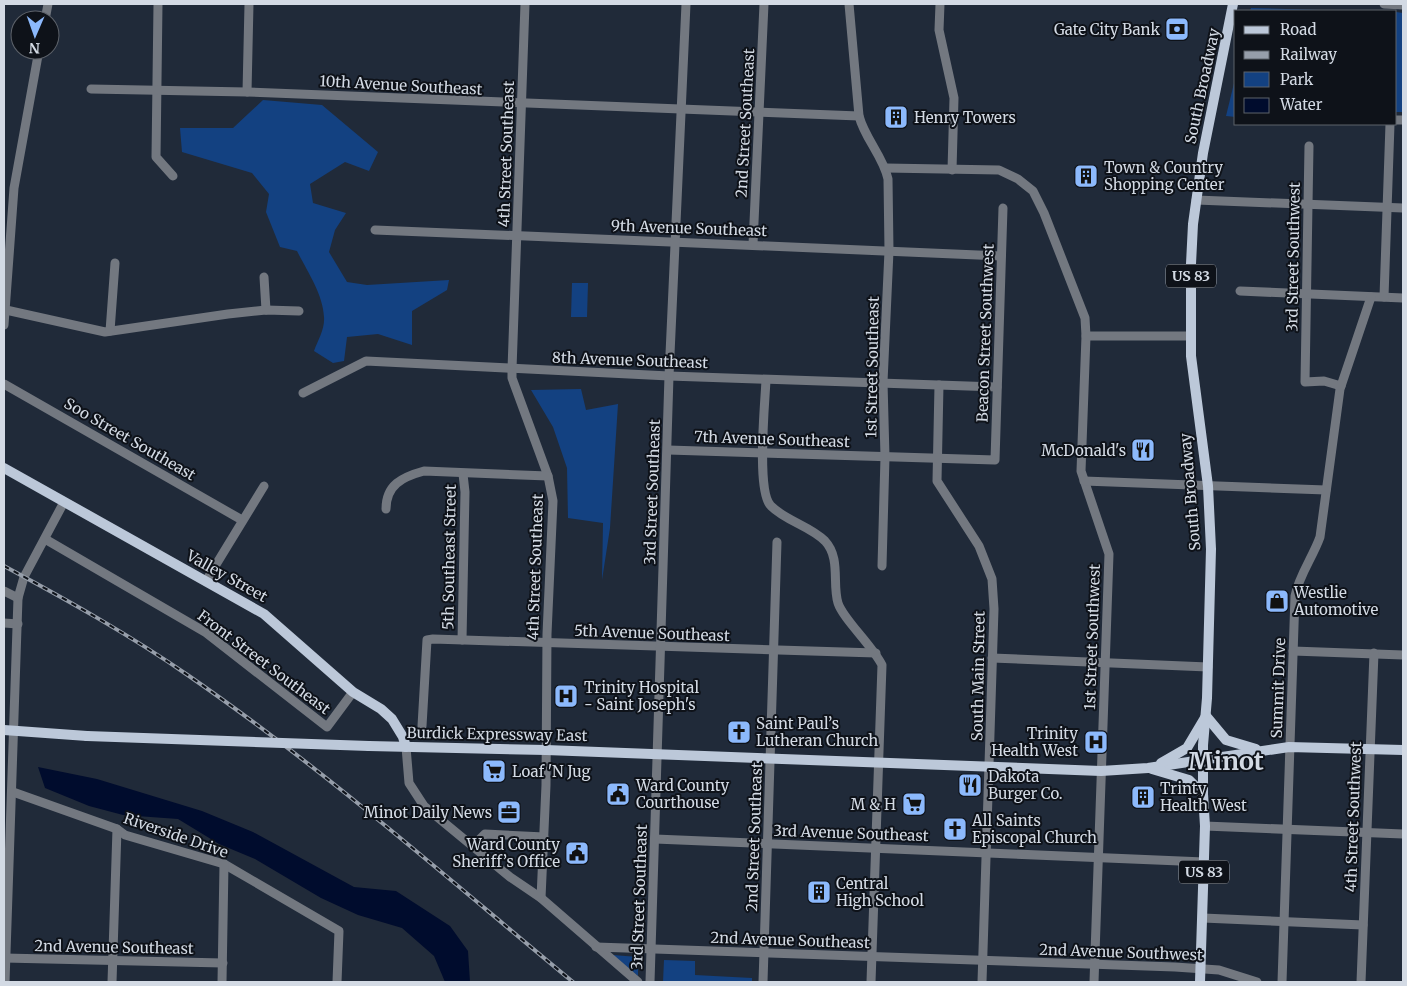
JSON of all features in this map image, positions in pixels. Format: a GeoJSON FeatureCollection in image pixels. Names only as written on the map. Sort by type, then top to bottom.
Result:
{"type":"FeatureCollection","features":[{"type":"Feature","properties":{"kind":"main road","name":"South Broadway"},"geometry":{"type":"LineString","coordinates":[[1200,982],[1205,826],[1203,758],[1207,698],[1211,558],[1208,486],[1192,365],[1191,264],[1196,200],[1203,153],[1233,4]]}},
{"type":"Feature","properties":{"kind":"main road","name":"Valley Street"},"geometry":{"type":"LineString","coordinates":[[4,468],[264,614],[353,692],[381,709],[392,719],[403,736],[406,747]]}},
{"type":"Feature","properties":{"kind":"main road"},"geometry":{"type":"LineString","coordinates":[[1148,768],[1186,748],[1206,716],[1226,740],[1264,750]]}},
{"type":"Feature","properties":{"kind":"main road","name":"Burdick Expressway East"},"geometry":{"type":"LineString","coordinates":[[4,730],[87,736],[546,750],[1101,771],[1148,768]]}},
{"type":"Feature","properties":{"kind":"main road"},"geometry":{"type":"LineString","coordinates":[[1148,768],[1289,746],[1403,750]]}},
{"type":"Feature","properties":{"kind":"main road"},"geometry":{"type":"LineString","coordinates":[[1148,768],[1189,780],[1203,794]]}},
{"type":"Feature","properties":{"kind":"street"},"geometry":{"type":"LineString","coordinates":[[158,4],[156,157],[173,176]]}},
{"type":"Feature","properties":{"kind":"street"},"geometry":{"type":"LineString","coordinates":[[247,92],[250,4]]}},
{"type":"Feature","properties":{"kind":"street","name":"4th Street Southeast"},"geometry":{"type":"LineString","coordinates":[[525,4],[512,378],[548,476],[553,501],[547,644],[544,837],[541,898]]}},
{"type":"Feature","properties":{"kind":"street","name":"3rd Street Southeast"},"geometry":{"type":"LineString","coordinates":[[650,982],[669,376],[686,4]]}},
{"type":"Feature","properties":{"kind":"street","name":"2nd Street Southeast"},"geometry":{"type":"LineString","coordinates":[[753,244],[764,4]]}},
{"type":"Feature","properties":{"kind":"street"},"geometry":{"type":"LineString","coordinates":[[849,4],[859,116],[862,129],[886,168]]}},
{"type":"Feature","properties":{"kind":"street"},"geometry":{"type":"LineString","coordinates":[[940,4],[938,30],[954,98],[952,170]]}},
{"type":"Feature","properties":{"kind":"street"},"geometry":{"type":"LineString","coordinates":[[1384,4],[1403,5]]}},
{"type":"Feature","properties":{"kind":"street"},"geometry":{"type":"LineString","coordinates":[[4,325],[14,188],[37,60]]}},
{"type":"Feature","properties":{"kind":"street","name":"10th Avenue Southeast"},"geometry":{"type":"LineString","coordinates":[[91,89],[247,92],[859,116]]}},
{"type":"Feature","properties":{"kind":"street"},"geometry":{"type":"LineString","coordinates":[[1384,297],[1390,125]]}},
{"type":"Feature","properties":{"kind":"street","name":"3rd Street Southwest"},"geometry":{"type":"LineString","coordinates":[[1309,146],[1307,204],[1308,294],[1305,382],[1324,381],[1341,386]]}},
{"type":"Feature","properties":{"kind":"street","name":"1st Street Southwest"},"geometry":{"type":"LineString","coordinates":[[886,168],[999,170],[1018,179],[1033,191],[1044,212],[1085,318],[1081,471],[1109,554],[1094,982]]}},
{"type":"Feature","properties":{"kind":"street","name":"1st Street Southeast"},"geometry":{"type":"LineString","coordinates":[[882,566],[885,457],[884,382],[889,251],[886,168]]}},
{"type":"Feature","properties":{"kind":"street"},"geometry":{"type":"LineString","coordinates":[[1196,200],[1403,208]]}},
{"type":"Feature","properties":{"kind":"street","name":"Beacon Street Southwest"},"geometry":{"type":"LineString","coordinates":[[995,460],[1002,208]]}},
{"type":"Feature","properties":{"kind":"street","name":"9th Avenue Southeast"},"geometry":{"type":"LineString","coordinates":[[375,230],[516,238],[675,241],[1001,256]]}},
{"type":"Feature","properties":{"kind":"street"},"geometry":{"type":"LineString","coordinates":[[110,331],[115,263]]}},
{"type":"Feature","properties":{"kind":"street"},"geometry":{"type":"LineString","coordinates":[[264,277],[266,310]]}},
{"type":"Feature","properties":{"kind":"street"},"geometry":{"type":"LineString","coordinates":[[1240,291],[1403,298]]}},
{"type":"Feature","properties":{"kind":"street","name":"Summit Drive"},"geometry":{"type":"LineString","coordinates":[[1282,982],[1296,588],[1320,537],[1341,386],[1371,296]]}},
{"type":"Feature","properties":{"kind":"street"},"geometry":{"type":"LineString","coordinates":[[6,310],[105,332],[266,310],[299,311]]}},
{"type":"Feature","properties":{"kind":"street"},"geometry":{"type":"LineString","coordinates":[[1086,336],[1191,336]]}},
{"type":"Feature","properties":{"kind":"street","name":"8th Avenue Southeast"},"geometry":{"type":"LineString","coordinates":[[303,393],[366,361],[766,380],[884,382],[997,387]]}},
{"type":"Feature","properties":{"kind":"street"},"geometry":{"type":"LineString","coordinates":[[766,380],[763,453],[765,499],[772,507],[825,541],[834,560],[838,605],[876,653],[882,665],[871,982]]}},
{"type":"Feature","properties":{"kind":"street","name":"Soo Street Southeast"},"geometry":{"type":"LineString","coordinates":[[4,384],[242,520]]}},
{"type":"Feature","properties":{"kind":"street","name":"South Main Street"},"geometry":{"type":"LineString","coordinates":[[939,385],[935,459],[936,481],[979,546],[992,579],[994,609],[982,982]]}},
{"type":"Feature","properties":{"kind":"street","name":"7th Avenue Southeast"},"geometry":{"type":"LineString","coordinates":[[668,450],[995,460]]}},
{"type":"Feature","properties":{"kind":"street"},"geometry":{"type":"LineString","coordinates":[[386,510],[386,500],[391,488],[404,476],[424,471],[548,476]]}},
{"type":"Feature","properties":{"kind":"street","name":"5th Southeast Street"},"geometry":{"type":"LineString","coordinates":[[462,640],[465,492],[463,474]]}},
{"type":"Feature","properties":{"kind":"street"},"geometry":{"type":"LineString","coordinates":[[1084,481],[1326,490]]}},
{"type":"Feature","properties":{"kind":"street"},"geometry":{"type":"LineString","coordinates":[[206,581],[264,486]]}},
{"type":"Feature","properties":{"kind":"street"},"geometry":{"type":"LineString","coordinates":[[5,982],[7,851],[13,792],[18,598],[22,582],[64,502]]}},
{"type":"Feature","properties":{"kind":"street","name":"Front Street Southeast"},"geometry":{"type":"LineString","coordinates":[[44,539],[205,632],[327,727],[353,692]]}},
{"type":"Feature","properties":{"kind":"street","name":"2nd Street Southeast"},"geometry":{"type":"LineString","coordinates":[[763,982],[777,542]]}},
{"type":"Feature","properties":{"kind":"street"},"geometry":{"type":"LineString","coordinates":[[4,591],[18,598]]}},
{"type":"Feature","properties":{"kind":"street"},"geometry":{"type":"LineString","coordinates":[[4,623],[18,624]]}},
{"type":"Feature","properties":{"kind":"street","name":"5th Avenue Southeast"},"geometry":{"type":"LineString","coordinates":[[422,726],[427,640],[876,653]]}},
{"type":"Feature","properties":{"kind":"street"},"geometry":{"type":"LineString","coordinates":[[1293,651],[1403,655]]}},
{"type":"Feature","properties":{"kind":"street","name":"4th Street Southwest"},"geometry":{"type":"LineString","coordinates":[[1361,982],[1374,653]]}},
{"type":"Feature","properties":{"kind":"street"},"geometry":{"type":"LineString","coordinates":[[992,658],[1208,667]]}},
{"type":"Feature","properties":{"kind":"street"},"geometry":{"type":"LineString","coordinates":[[406,747],[408,777],[412,790],[424,806],[510,877],[541,898],[638,982]]}},
{"type":"Feature","properties":{"kind":"street","name":"Riverside Drive"},"geometry":{"type":"LineString","coordinates":[[13,792],[117,830],[125,835],[224,864],[339,931],[338,982]]}},
{"type":"Feature","properties":{"kind":"street"},"geometry":{"type":"LineString","coordinates":[[1205,826],[1403,834]]}},
{"type":"Feature","properties":{"kind":"street"},"geometry":{"type":"LineString","coordinates":[[112,982],[117,830]]}},
{"type":"Feature","properties":{"kind":"street"},"geometry":{"type":"LineString","coordinates":[[479,850],[479,840],[485,834],[544,837]]}},
{"type":"Feature","properties":{"kind":"street","name":"3rd Avenue Southeast"},"geometry":{"type":"LineString","coordinates":[[655,839],[1204,862]]}},
{"type":"Feature","properties":{"kind":"street"},"geometry":{"type":"LineString","coordinates":[[222,982],[224,864]]}},
{"type":"Feature","properties":{"kind":"street"},"geometry":{"type":"LineString","coordinates":[[1203,918],[1362,925]]}},
{"type":"Feature","properties":{"kind":"street","name":"2nd Avenue Southeast"},"geometry":{"type":"LineString","coordinates":[[596,947],[983,960]]}},
{"type":"Feature","properties":{"kind":"street","name":"2nd Avenue Southeast"},"geometry":{"type":"LineString","coordinates":[[5,958],[223,963]]}},
{"type":"Feature","properties":{"kind":"street","name":"2nd Avenue Southwest"},"geometry":{"type":"LineString","coordinates":[[983,960],[1219,970],[1257,982]]}},
{"type":"Feature","properties":{"kind":"green space"},"geometry":{"type":"Polygon","coordinates":[[[1251,8],[1320,10],[1250,10],[1251,8]]]}},
{"type":"Feature","properties":{"kind":"green space"},"geometry":{"type":"Polygon","coordinates":[[[1397,12],[1403,13],[1403,112],[1397,112],[1397,12]]]}},
{"type":"Feature","properties":{"kind":"green space"},"geometry":{"type":"Polygon","coordinates":[[[1234,83],[1234,117],[1226,116],[1234,83]]]}},
{"type":"Feature","properties":{"kind":"green space"},"geometry":{"type":"Polygon","coordinates":[[[263,100],[322,105],[378,152],[369,171],[345,162],[310,184],[313,203],[346,213],[335,230],[329,252],[347,282],[367,285],[449,280],[447,290],[412,311],[412,345],[378,334],[347,337],[344,361],[333,363],[314,351],[324,321],[321,300],[297,251],[280,247],[266,212],[269,194],[252,173],[182,152],[180,128],[233,128],[263,100]]]}},
{"type":"Feature","properties":{"kind":"green space"},"geometry":{"type":"Polygon","coordinates":[[[572,283],[588,283],[587,317],[571,317],[572,283]]]}},
{"type":"Feature","properties":{"kind":"green space"},"geometry":{"type":"Polygon","coordinates":[[[581,389],[586,410],[618,404],[610,528],[602,580],[603,523],[568,518],[567,468],[553,427],[531,390],[581,389]]]}},
{"type":"Feature","properties":{"kind":"green space"},"geometry":{"type":"Polygon","coordinates":[[[613,955],[638,957],[638,976],[613,955]]]}},
{"type":"Feature","properties":{"kind":"green space"},"geometry":{"type":"Polygon","coordinates":[[[664,960],[695,961],[695,975],[752,978],[752,982],[663,982],[664,960]]]}},
{"type":"Feature","properties":{"kind":"water"},"geometry":{"type":"Polygon","coordinates":[[[38,767],[97,779],[202,811],[253,832],[354,887],[396,891],[450,926],[468,951],[470,982],[445,982],[434,956],[402,928],[358,915],[321,898],[255,859],[219,844],[178,819],[123,815],[89,806],[45,788],[38,767]]]}},
{"type":"Feature","properties":{"kind":"railway"},"geometry":{"type":"LineString","coordinates":[[4,566],[144,646],[239,712],[337,786],[573,982]]}},
{"type":"Feature","properties":{"kind":"place","name":"Gate City Bank"},"geometry":{"type":"Point","coordinates":[1177,29]}},
{"type":"Feature","properties":{"kind":"place","name":"Henry Towers"},"geometry":{"type":"Point","coordinates":[896,117]}},
{"type":"Feature","properties":{"kind":"place","name":"Town & Country Shopping Center"},"geometry":{"type":"Point","coordinates":[1086,176]}},
{"type":"Feature","properties":{"kind":"place","name":"McDonald's"},"geometry":{"type":"Point","coordinates":[1143,450]}},
{"type":"Feature","properties":{"kind":"place","name":"Westlie Automotive"},"geometry":{"type":"Point","coordinates":[1277,601]}},
{"type":"Feature","properties":{"kind":"place","name":"Trinity Hospital - Saint Joseph's"},"geometry":{"type":"Point","coordinates":[566,696]}},
{"type":"Feature","properties":{"kind":"place","name":"Saint Paul’s Lutheran Church"},"geometry":{"type":"Point","coordinates":[739,732]}},
{"type":"Feature","properties":{"kind":"place","name":"Trinity Health West"},"geometry":{"type":"Point","coordinates":[1096,742]}},
{"type":"Feature","properties":{"kind":"place","name":"Loaf 'N Jug"},"geometry":{"type":"Point","coordinates":[494,771]}},
{"type":"Feature","properties":{"kind":"place","name":"Dakota Burger Co."},"geometry":{"type":"Point","coordinates":[970,785]}},
{"type":"Feature","properties":{"kind":"place","name":"Ward County Courthouse"},"geometry":{"type":"Point","coordinates":[618,794]}},
{"type":"Feature","properties":{"kind":"place","name":"Trinty Health West"},"geometry":{"type":"Point","coordinates":[1143,797]}},
{"type":"Feature","properties":{"kind":"place","name":"M & H"},"geometry":{"type":"Point","coordinates":[914,804]}},
{"type":"Feature","properties":{"kind":"place","name":"Minot Daily News"},"geometry":{"type":"Point","coordinates":[509,812]}},
{"type":"Feature","properties":{"kind":"place","name":"All Saints Episcopal Church"},"geometry":{"type":"Point","coordinates":[955,829]}},
{"type":"Feature","properties":{"kind":"place","name":"Ward County Sheriff’s Office"},"geometry":{"type":"Point","coordinates":[577,853]}},
{"type":"Feature","properties":{"kind":"place","name":"Central High School"},"geometry":{"type":"Point","coordinates":[819,892]}},
{"type":"Feature","properties":{"kind":"district","name":"Minot"},"geometry":{"type":"Point","coordinates":[1226,761]}}]}
